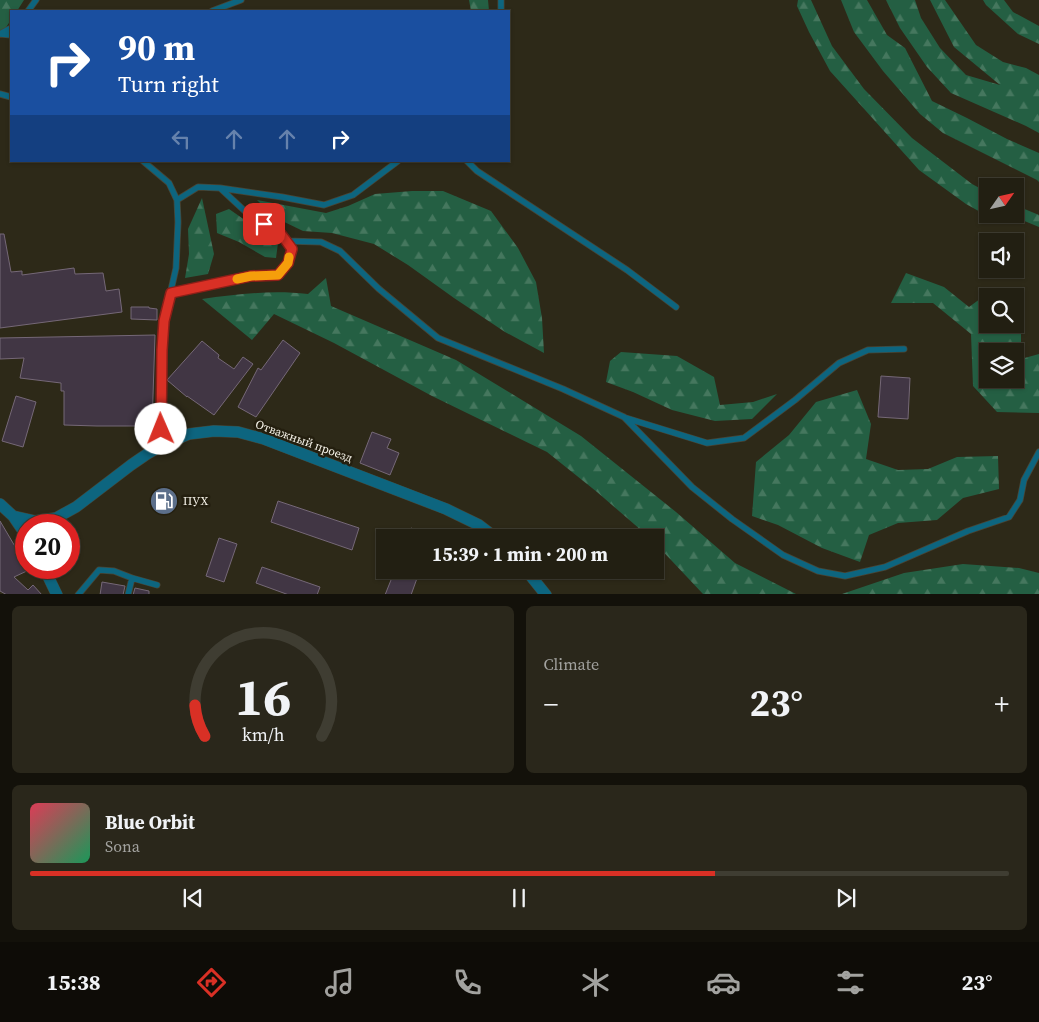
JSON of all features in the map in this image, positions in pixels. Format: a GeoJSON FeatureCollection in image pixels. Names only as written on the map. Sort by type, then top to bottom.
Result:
{"type":"FeatureCollection","features":[{"type":"Feature","properties":{"kind":"street","name":"Отважный проезд"},"geometry":{"type":"LineString","coordinates":[[13,516],[35,521],[56,518],[76,507],[131,464],[161,446],[189,434],[214,431],[238,432],[264,439],[446,509],[484,529]]}},
{"type":"Feature","properties":{"kind":"street"},"geometry":{"type":"LineString","coordinates":[[0,504],[15,519]]}},
{"type":"Feature","properties":{"kind":"street"},"geometry":{"type":"LineString","coordinates":[[50,579],[58,594]]}},
{"type":"Feature","properties":{"kind":"street"},"geometry":{"type":"LineString","coordinates":[[534,579],[546,594]]}},
{"type":"Feature","properties":{"kind":"lane"},"geometry":{"type":"LineString","coordinates":[[215,10],[241,0]]}},
{"type":"Feature","properties":{"kind":"lane"},"geometry":{"type":"LineString","coordinates":[[144,162],[169,182],[177,200],[176,268],[164,321],[162,350],[161,446]]}},
{"type":"Feature","properties":{"kind":"lane"},"geometry":{"type":"LineString","coordinates":[[177,200],[198,187],[220,188],[324,205],[354,195],[397,162]]}},
{"type":"Feature","properties":{"kind":"lane"},"geometry":{"type":"LineString","coordinates":[[468,162],[477,171],[627,270],[676,307]]}},
{"type":"Feature","properties":{"kind":"lane"},"geometry":{"type":"LineString","coordinates":[[171,293],[251,276],[278,275],[288,263],[292,249],[281,234],[248,214],[220,188]]}},
{"type":"Feature","properties":{"kind":"lane"},"geometry":{"type":"LineString","coordinates":[[286,241],[321,242],[340,252],[438,338],[563,389],[624,417],[707,443],[744,438],[795,400],[839,363],[868,350],[904,349]]}},
{"type":"Feature","properties":{"kind":"lane"},"geometry":{"type":"LineString","coordinates":[[624,417],[692,487],[732,519],[783,555],[818,571],[845,576],[885,567],[968,531],[1009,517],[1020,500],[1024,480],[1039,452]]}},
{"type":"Feature","properties":{"kind":"lane"},"geometry":{"type":"LineString","coordinates":[[78,594],[99,570],[114,572],[157,585]]}},
{"type":"Feature","properties":{"kind":"lane"},"geometry":{"type":"LineString","coordinates":[[128,594],[132,578]]}},
{"type":"Feature","properties":{"kind":"green space"},"geometry":{"type":"Polygon","coordinates":[[[0,0],[24,0],[18,10],[10,10],[10,21],[2,33],[0,32],[0,0]]]}},
{"type":"Feature","properties":{"kind":"green space"},"geometry":{"type":"Polygon","coordinates":[[[469,0],[488,0],[489,10],[471,10],[469,0]]]}},
{"type":"Feature","properties":{"kind":"green space"},"geometry":{"type":"Polygon","coordinates":[[[798,0],[811,0],[832,46],[864,89],[912,138],[979,188],[979,211],[919,170],[830,71],[797,6],[798,0]]]}},
{"type":"Feature","properties":{"kind":"green space"},"geometry":{"type":"Polygon","coordinates":[[[841,0],[867,0],[887,35],[905,48],[932,101],[1039,153],[1039,182],[943,133],[920,114],[883,71],[854,32],[841,0]]]}},
{"type":"Feature","properties":{"kind":"green space"},"geometry":{"type":"Polygon","coordinates":[[[886,0],[915,0],[921,18],[940,48],[966,75],[1000,85],[954,47],[930,0],[945,0],[976,45],[1003,62],[1026,68],[1039,75],[1039,133],[951,93],[927,67],[900,28],[886,0]]]}},
{"type":"Feature","properties":{"kind":"green space"},"geometry":{"type":"Polygon","coordinates":[[[983,0],[1004,0],[1013,12],[1039,26],[1039,44],[1018,34],[983,0]]]}},
{"type":"Feature","properties":{"kind":"green space"},"geometry":{"type":"Polygon","coordinates":[[[443,191],[491,211],[518,248],[536,282],[542,318],[544,353],[505,332],[408,265],[374,244],[332,233],[303,231],[274,217],[257,200],[326,213],[375,194],[443,191]]]}},
{"type":"Feature","properties":{"kind":"green space"},"geometry":{"type":"Polygon","coordinates":[[[202,198],[214,254],[208,274],[185,278],[189,254],[188,229],[202,198]]]}},
{"type":"Feature","properties":{"kind":"green space"},"geometry":{"type":"Polygon","coordinates":[[[229,209],[278,243],[276,258],[265,257],[239,242],[217,233],[216,214],[229,209]]]}},
{"type":"Feature","properties":{"kind":"green space"},"geometry":{"type":"Polygon","coordinates":[[[1024,209],[1039,215],[1039,227],[1024,221],[1024,209]]]}},
{"type":"Feature","properties":{"kind":"green space"},"geometry":{"type":"Polygon","coordinates":[[[906,273],[944,287],[969,307],[979,300],[979,333],[1021,333],[1021,343],[979,343],[979,388],[1024,388],[1024,358],[1039,354],[1039,413],[997,412],[973,386],[971,334],[933,303],[891,303],[906,273]]]}},
{"type":"Feature","properties":{"kind":"green space"},"geometry":{"type":"Polygon","coordinates":[[[326,278],[331,306],[456,360],[581,436],[676,512],[735,563],[796,594],[703,594],[664,553],[664,529],[640,529],[547,452],[432,396],[334,343],[274,314],[252,340],[202,299],[255,293],[308,294],[326,278]]]}},
{"type":"Feature","properties":{"kind":"green space"},"geometry":{"type":"Polygon","coordinates":[[[621,352],[677,356],[714,377],[720,405],[753,402],[777,394],[752,419],[715,421],[672,410],[606,382],[610,361],[621,352]]]}},
{"type":"Feature","properties":{"kind":"green space"},"geometry":{"type":"Polygon","coordinates":[[[857,390],[871,424],[866,459],[898,470],[928,469],[957,457],[998,456],[999,489],[963,498],[937,520],[898,523],[869,535],[860,562],[822,548],[778,525],[752,516],[756,462],[789,435],[816,402],[857,390]]]}},
{"type":"Feature","properties":{"kind":"green space"},"geometry":{"type":"Polygon","coordinates":[[[963,564],[1019,568],[1039,573],[1039,594],[842,594],[904,573],[963,564]]]}},
{"type":"Feature","properties":{"kind":"building"},"geometry":{"type":"Polygon","coordinates":[[[0,234],[4,234],[11,272],[22,271],[22,275],[74,268],[75,274],[103,273],[106,291],[119,289],[122,312],[0,328],[0,234]]]}},
{"type":"Feature","properties":{"kind":"building"},"geometry":{"type":"Polygon","coordinates":[[[131,307],[157,309],[157,320],[131,319],[131,307]]]}},
{"type":"Feature","properties":{"kind":"building"},"geometry":{"type":"Polygon","coordinates":[[[155,335],[152,426],[64,425],[64,391],[61,391],[61,383],[20,378],[24,358],[0,359],[0,338],[155,335]]]}},
{"type":"Feature","properties":{"kind":"building"},"geometry":{"type":"Polygon","coordinates":[[[283,340],[300,353],[256,417],[238,407],[258,368],[261,370],[283,340]]]}},
{"type":"Feature","properties":{"kind":"building"},"geometry":{"type":"Polygon","coordinates":[[[202,341],[219,355],[218,358],[234,369],[243,357],[253,364],[214,415],[187,397],[167,380],[202,341]]]}},
{"type":"Feature","properties":{"kind":"building"},"geometry":{"type":"Polygon","coordinates":[[[881,376],[910,378],[908,419],[878,417],[881,376]]]}},
{"type":"Feature","properties":{"kind":"building"},"geometry":{"type":"Polygon","coordinates":[[[16,396],[36,402],[23,447],[2,441],[16,396]]]}},
{"type":"Feature","properties":{"kind":"building"},"geometry":{"type":"Polygon","coordinates":[[[372,432],[391,439],[387,448],[399,453],[390,475],[360,463],[372,432]]]}},
{"type":"Feature","properties":{"kind":"building"},"geometry":{"type":"Polygon","coordinates":[[[278,501],[359,528],[352,550],[271,522],[278,501]]]}},
{"type":"Feature","properties":{"kind":"building"},"geometry":{"type":"Polygon","coordinates":[[[0,521],[15,546],[15,579],[28,590],[33,585],[41,594],[5,594],[0,591],[0,521]]]}},
{"type":"Feature","properties":{"kind":"building"},"geometry":{"type":"Polygon","coordinates":[[[219,538],[237,544],[224,582],[206,576],[219,538]]]}},
{"type":"Feature","properties":{"kind":"building"},"geometry":{"type":"Polygon","coordinates":[[[262,567],[320,587],[317,594],[286,594],[256,583],[262,567]]]}},
{"type":"Feature","properties":{"kind":"building"},"geometry":{"type":"Polygon","coordinates":[[[391,579],[417,579],[411,594],[385,594],[391,579]]]}},
{"type":"Feature","properties":{"kind":"building"},"geometry":{"type":"Polygon","coordinates":[[[102,582],[125,586],[123,594],[100,594],[102,582]]]}},
{"type":"Feature","properties":{"kind":"building"},"geometry":{"type":"Polygon","coordinates":[[[135,588],[149,591],[149,594],[133,594],[135,588]]]}},
{"type":"Feature","properties":{"kind":"slow traffic"},"geometry":{"type":"LineString","coordinates":[[237,279],[251,276],[278,275],[288,263],[289,257]]}},
{"type":"Feature","properties":{"kind":"place","name":"ПУХ"},"geometry":{"type":"Point","coordinates":[164,501]}},
{"type":"Feature","properties":{"kind":"route"},"geometry":{"type":"LineString","coordinates":[[161,429],[164,321],[171,293],[251,276],[278,275],[288,263],[292,249],[281,234],[264,224]]}}]}
